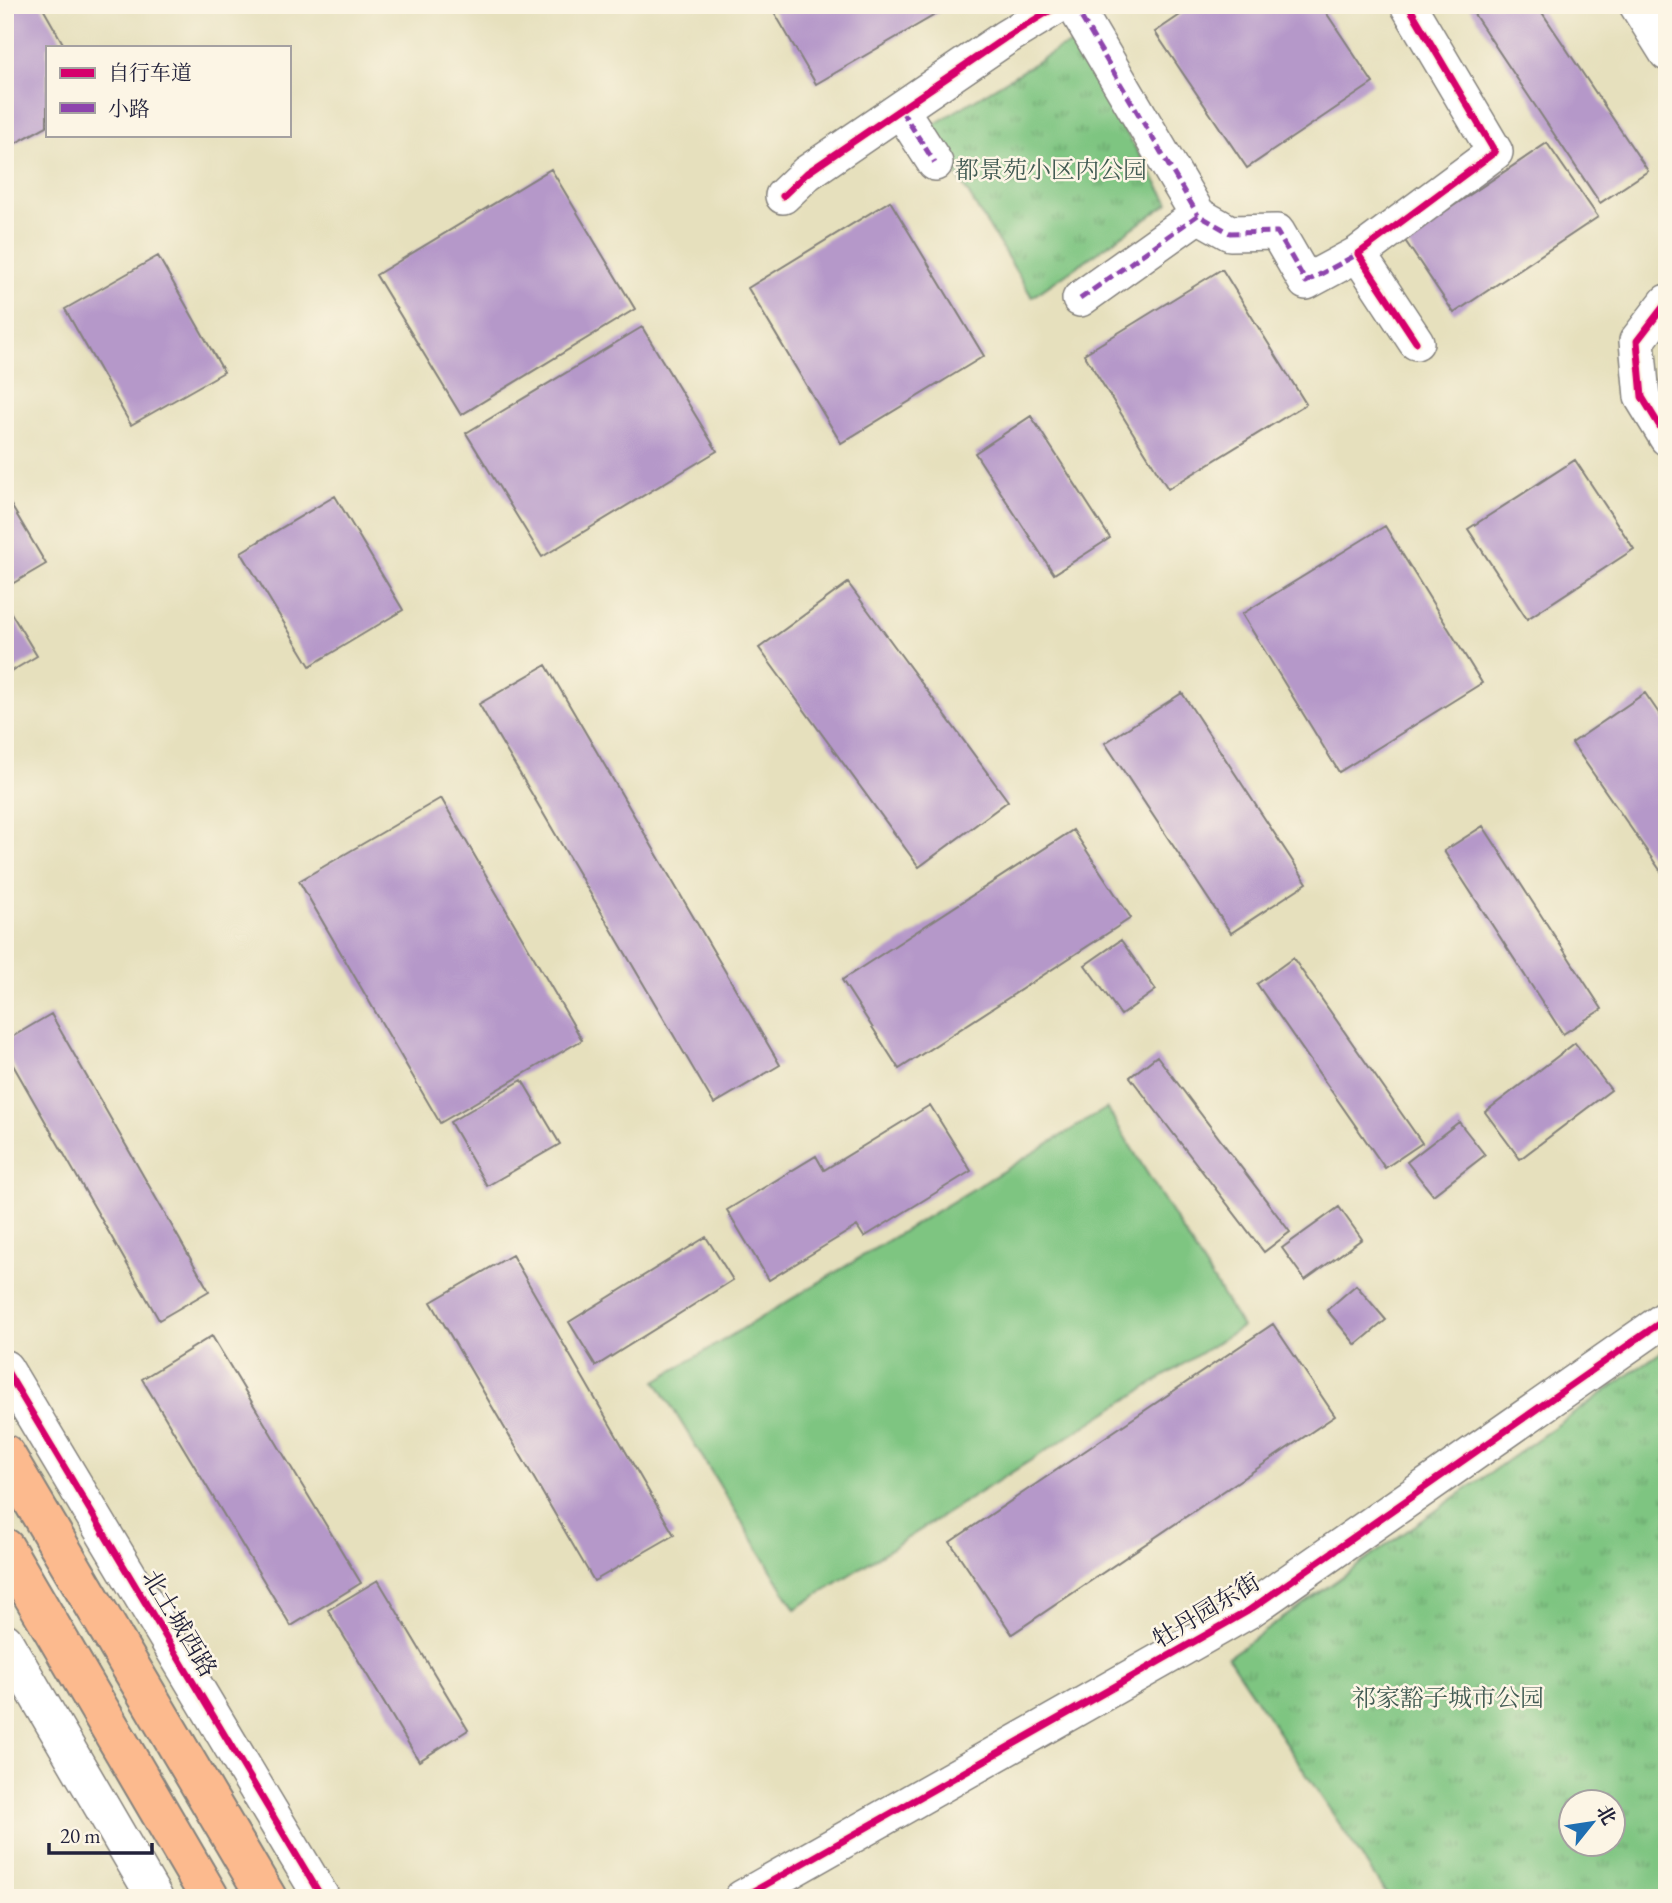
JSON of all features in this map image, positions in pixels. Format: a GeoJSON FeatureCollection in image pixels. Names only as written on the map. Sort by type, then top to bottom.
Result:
{"type":"FeatureCollection","features":[{"type":"Feature","properties":{"kind":"main road"},"geometry":{"type":"LineString","coordinates":[[5,1454],[267,1898]]}},
{"type":"Feature","properties":{"kind":"main road"},"geometry":{"type":"LineString","coordinates":[[5,1548],[210,1898]]}},
{"type":"Feature","properties":{"kind":"street"},"geometry":{"type":"LineString","coordinates":[[783,196],[807,173],[1005,38],[1059,5]]}},
{"type":"Feature","properties":{"kind":"street"},"geometry":{"type":"LineString","coordinates":[[1074,5],[1198,215],[1230,233],[1277,232],[1306,282],[1358,254],[1495,152],[1408,5]]}},
{"type":"Feature","properties":{"kind":"street"},"geometry":{"type":"LineString","coordinates":[[1637,5],[1667,53]]}},
{"type":"Feature","properties":{"kind":"street"},"geometry":{"type":"LineString","coordinates":[[901,110],[936,163]]}},
{"type":"Feature","properties":{"kind":"street"},"geometry":{"type":"LineString","coordinates":[[1080,299],[1198,215]]}},
{"type":"Feature","properties":{"kind":"street"},"geometry":{"type":"LineString","coordinates":[[1358,254],[1416,342]]}},
{"type":"Feature","properties":{"kind":"street"},"geometry":{"type":"LineString","coordinates":[[1667,302],[1637,341],[1642,397],[1667,438]]}},
{"type":"Feature","properties":{"kind":"street","name":"牡丹园东街"},"geometry":{"type":"LineString","coordinates":[[742,1898],[1248,1611],[1667,1318]]}},
{"type":"Feature","properties":{"kind":"street","name":"北土城西路"},"geometry":{"type":"LineString","coordinates":[[5,1368],[322,1898]]}},
{"type":"Feature","properties":{"kind":"street"},"geometry":{"type":"LineString","coordinates":[[5,1642],[155,1898]]}},
{"type":"Feature","properties":{"kind":"green space","name":"都景苑小区内公园"},"geometry":{"type":"Polygon","coordinates":[[[1072,44],[1169,203],[1032,297],[928,128],[1060,48],[1072,44]]]}},
{"type":"Feature","properties":{"kind":"green space"},"geometry":{"type":"Polygon","coordinates":[[[1107,1108],[1242,1327],[795,1609],[656,1381],[1107,1108]]]}},
{"type":"Feature","properties":{"kind":"green space","name":"祁家豁子城市公园"},"geometry":{"type":"Polygon","coordinates":[[[1667,1348],[1667,1898],[1389,1898],[1228,1657],[1667,1348]]]}},
{"type":"Feature","properties":{"kind":"building"},"geometry":{"type":"Polygon","coordinates":[[[5,5],[41,5],[64,46],[46,46],[46,127],[5,149],[5,5]]]}},
{"type":"Feature","properties":{"kind":"building"},"geometry":{"type":"Polygon","coordinates":[[[770,5],[952,5],[816,84],[770,5]]]}},
{"type":"Feature","properties":{"kind":"building"},"geometry":{"type":"Polygon","coordinates":[[[1195,5],[1321,5],[1373,83],[1247,168],[1155,32],[1195,5]]]}},
{"type":"Feature","properties":{"kind":"building"},"geometry":{"type":"Polygon","coordinates":[[[1468,5],[1537,5],[1648,171],[1600,203],[1468,5]]]}},
{"type":"Feature","properties":{"kind":"building"},"geometry":{"type":"Polygon","coordinates":[[[1547,143],[1598,217],[1454,313],[1404,239],[1547,143]]]}},
{"type":"Feature","properties":{"kind":"building"},"geometry":{"type":"Polygon","coordinates":[[[551,169],[635,309],[461,415],[376,275],[551,169]]]}},
{"type":"Feature","properties":{"kind":"building"},"geometry":{"type":"Polygon","coordinates":[[[890,201],[984,356],[841,443],[748,288],[890,201]]]}},
{"type":"Feature","properties":{"kind":"building"},"geometry":{"type":"Polygon","coordinates":[[[158,256],[224,372],[131,425],[65,309],[158,256]]]}},
{"type":"Feature","properties":{"kind":"building"},"geometry":{"type":"Polygon","coordinates":[[[1222,269],[1306,404],[1168,489],[1084,354],[1222,269]]]}},
{"type":"Feature","properties":{"kind":"building"},"geometry":{"type":"Polygon","coordinates":[[[642,327],[717,451],[542,557],[466,433],[642,327]]]}},
{"type":"Feature","properties":{"kind":"building"},"geometry":{"type":"Polygon","coordinates":[[[1031,416],[1110,538],[1054,574],[975,453],[1031,416]]]}},
{"type":"Feature","properties":{"kind":"building"},"geometry":{"type":"Polygon","coordinates":[[[1575,460],[1634,549],[1527,619],[1468,529],[1575,460]]]}},
{"type":"Feature","properties":{"kind":"building"},"geometry":{"type":"Polygon","coordinates":[[[5,495],[46,564],[5,588],[5,495]]]}},
{"type":"Feature","properties":{"kind":"building"},"geometry":{"type":"Polygon","coordinates":[[[335,496],[403,610],[310,666],[241,552],[335,496]]]}},
{"type":"Feature","properties":{"kind":"building"},"geometry":{"type":"Polygon","coordinates":[[[1385,526],[1482,683],[1339,772],[1242,614],[1385,526]]]}},
{"type":"Feature","properties":{"kind":"building"},"geometry":{"type":"Polygon","coordinates":[[[848,583],[1008,801],[919,867],[759,648],[848,583]]]}},
{"type":"Feature","properties":{"kind":"building"},"geometry":{"type":"Polygon","coordinates":[[[5,603],[37,656],[5,675],[5,603]]]}},
{"type":"Feature","properties":{"kind":"building"},"geometry":{"type":"Polygon","coordinates":[[[546,665],[780,1065],[714,1104],[479,704],[546,665]]]}},
{"type":"Feature","properties":{"kind":"building"},"geometry":{"type":"Polygon","coordinates":[[[1182,693],[1307,883],[1231,933],[1105,743],[1182,693]]]}},
{"type":"Feature","properties":{"kind":"building"},"geometry":{"type":"Polygon","coordinates":[[[1645,693],[1667,725],[1667,880],[1572,743],[1645,693]]]}},
{"type":"Feature","properties":{"kind":"building"},"geometry":{"type":"Polygon","coordinates":[[[441,798],[582,1040],[440,1123],[299,881],[441,798]]]}},
{"type":"Feature","properties":{"kind":"building"},"geometry":{"type":"Polygon","coordinates":[[[1483,826],[1602,1009],[1563,1034],[1444,851],[1483,826]]]}},
{"type":"Feature","properties":{"kind":"building"},"geometry":{"type":"Polygon","coordinates":[[[1073,830],[1131,918],[899,1069],[842,980],[1073,830]]]}},
{"type":"Feature","properties":{"kind":"building"},"geometry":{"type":"Polygon","coordinates":[[[1121,940],[1156,990],[1121,1015],[1085,965],[1121,940]]]}},
{"type":"Feature","properties":{"kind":"building"},"geometry":{"type":"Polygon","coordinates":[[[1293,958],[1422,1143],[1385,1168],[1257,984],[1293,958]]]}},
{"type":"Feature","properties":{"kind":"building"},"geometry":{"type":"Polygon","coordinates":[[[51,1014],[209,1291],[159,1320],[5,1051],[5,1041],[51,1014]]]}},
{"type":"Feature","properties":{"kind":"building"},"geometry":{"type":"Polygon","coordinates":[[[1575,1043],[1611,1090],[1520,1159],[1485,1112],[1575,1043]]]}},
{"type":"Feature","properties":{"kind":"building"},"geometry":{"type":"Polygon","coordinates":[[[1157,1056],[1290,1232],[1264,1252],[1130,1077],[1157,1056]]]}},
{"type":"Feature","properties":{"kind":"building"},"geometry":{"type":"Polygon","coordinates":[[[522,1080],[560,1144],[487,1186],[450,1122],[522,1080]]]}},
{"type":"Feature","properties":{"kind":"building"},"geometry":{"type":"Polygon","coordinates":[[[930,1105],[971,1171],[864,1237],[857,1226],[769,1280],[727,1210],[816,1156],[824,1170],[930,1105]]]}},
{"type":"Feature","properties":{"kind":"building"},"geometry":{"type":"Polygon","coordinates":[[[1459,1122],[1485,1155],[1433,1195],[1407,1162],[1459,1122]]]}},
{"type":"Feature","properties":{"kind":"building"},"geometry":{"type":"Polygon","coordinates":[[[1339,1207],[1362,1239],[1305,1280],[1282,1248],[1339,1207]]]}},
{"type":"Feature","properties":{"kind":"building"},"geometry":{"type":"Polygon","coordinates":[[[706,1237],[733,1280],[596,1366],[569,1322],[706,1237]]]}},
{"type":"Feature","properties":{"kind":"building"},"geometry":{"type":"Polygon","coordinates":[[[512,1255],[674,1535],[594,1581],[431,1302],[512,1255]]]}},
{"type":"Feature","properties":{"kind":"building"},"geometry":{"type":"Polygon","coordinates":[[[1356,1285],[1386,1320],[1356,1345],[1327,1310],[1356,1285]]]}},
{"type":"Feature","properties":{"kind":"building"},"geometry":{"type":"Polygon","coordinates":[[[1273,1324],[1335,1416],[1012,1634],[950,1542],[1273,1324]]]}},
{"type":"Feature","properties":{"kind":"building"},"geometry":{"type":"Polygon","coordinates":[[[212,1336],[361,1583],[291,1626],[142,1379],[212,1336]]]}},
{"type":"Feature","properties":{"kind":"building"},"geometry":{"type":"Polygon","coordinates":[[[378,1580],[468,1730],[419,1761],[328,1610],[378,1580]]]}},
{"type":"Feature","properties":{"kind":"marked path"},"geometry":{"type":"LineString","coordinates":[[1074,5],[1198,215]]}},
{"type":"Feature","properties":{"kind":"marked path"},"geometry":{"type":"LineString","coordinates":[[901,110],[935,163]]}},
{"type":"Feature","properties":{"kind":"marked path"},"geometry":{"type":"LineString","coordinates":[[1080,299],[1198,215],[1230,233],[1277,232],[1306,282],[1358,254]]}},
{"type":"Feature","properties":{"kind":"cycle path"},"geometry":{"type":"LineString","coordinates":[[783,196],[807,173],[1005,38],[1059,5]]}},
{"type":"Feature","properties":{"kind":"cycle path"},"geometry":{"type":"LineString","coordinates":[[1408,5],[1495,152],[1358,254],[1416,342]]}},
{"type":"Feature","properties":{"kind":"cycle path"},"geometry":{"type":"LineString","coordinates":[[1667,302],[1637,341],[1642,397],[1667,438]]}},
{"type":"Feature","properties":{"kind":"cycle path"},"geometry":{"type":"LineString","coordinates":[[742,1898],[1248,1611],[1667,1318]]}},
{"type":"Feature","properties":{"kind":"cycle path"},"geometry":{"type":"LineString","coordinates":[[5,1368],[322,1898]]}}]}
